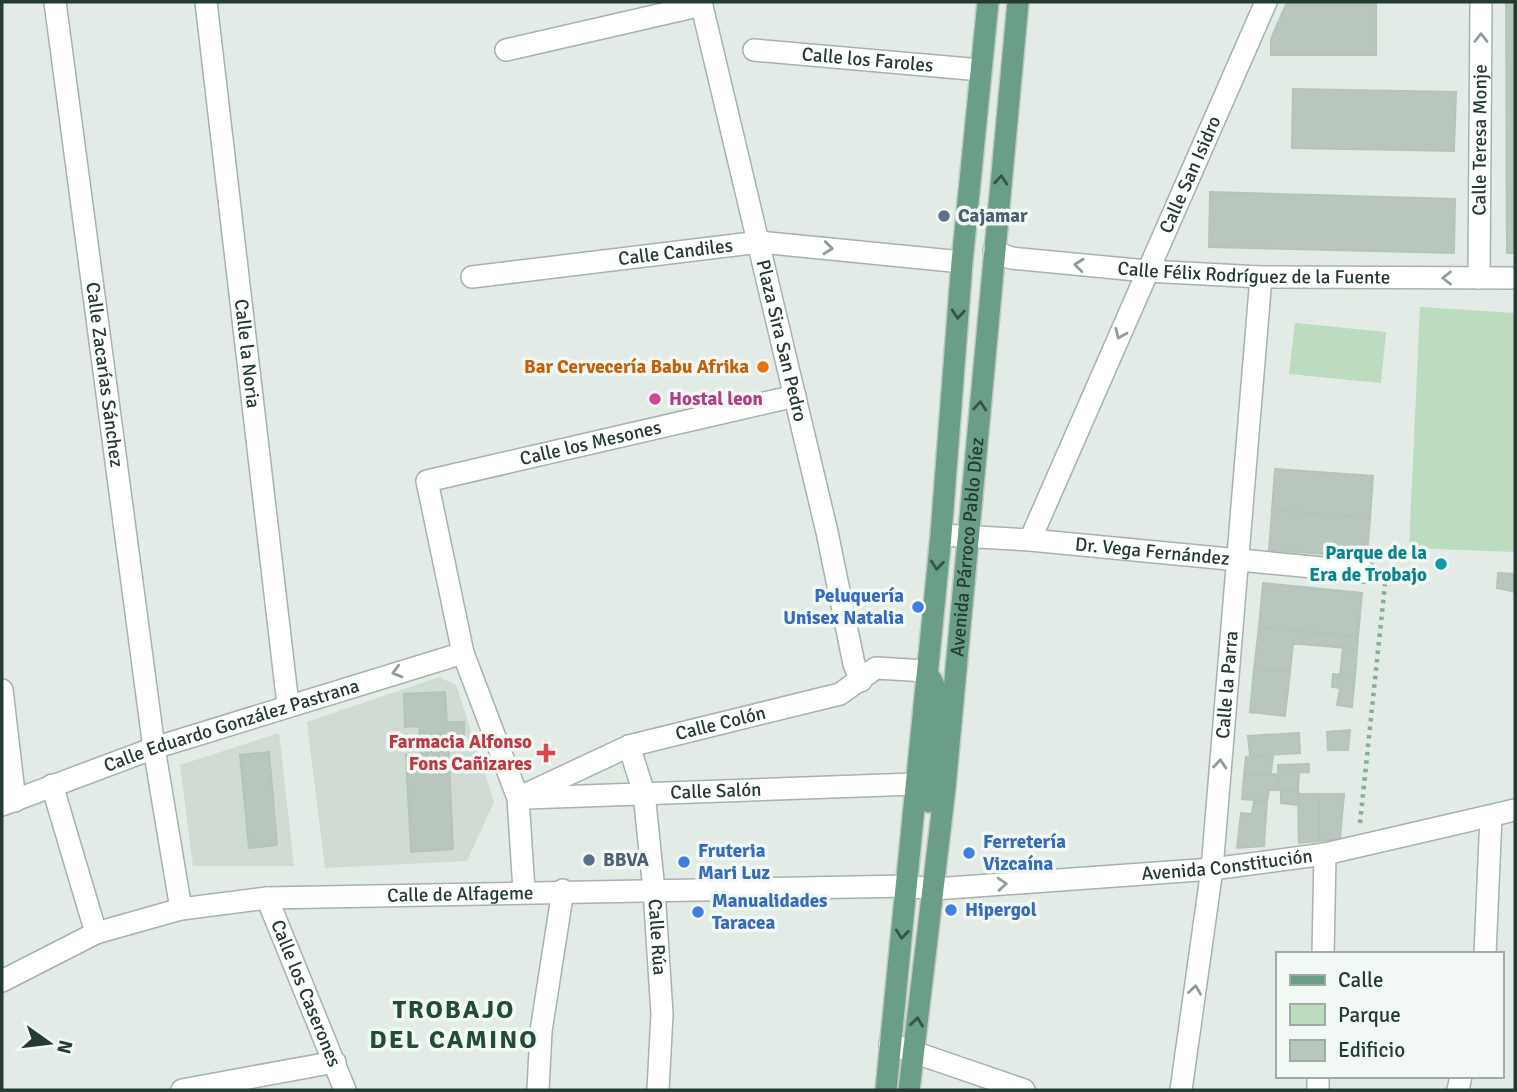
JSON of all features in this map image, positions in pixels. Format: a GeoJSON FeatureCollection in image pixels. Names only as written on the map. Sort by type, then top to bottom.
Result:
{"type":"FeatureCollection","features":[{"type":"Feature","properties":{"kind":"main road","name":"Avenida Párroco Pablo Díez"},"geometry":{"type":"LineString","coordinates":[[886,1090],[907,886],[914,784],[941,534],[962,262],[988,2]]}},
{"type":"Feature","properties":{"kind":"main road","name":"Avenida Párroco Pablo Díez"},"geometry":{"type":"LineString","coordinates":[[909,1090],[934,889],[1018,2]]}},
{"type":"Feature","properties":{"kind":"main road"},"geometry":{"type":"LineString","coordinates":[[927,671],[938,695],[926,844],[934,889]]}},
{"type":"Feature","properties":{"kind":"street","name":"Calle Zacarías Sánchez"},"geometry":{"type":"LineString","coordinates":[[55,2],[154,748],[181,909]]}},
{"type":"Feature","properties":{"kind":"street","name":"Calle la Noria"},"geometry":{"type":"LineString","coordinates":[[205,2],[288,705]]}},
{"type":"Feature","properties":{"kind":"street","name":"Calle San Isidro"},"geometry":{"type":"LineString","coordinates":[[1030,540],[1266,2]]}},
{"type":"Feature","properties":{"kind":"street","name":"Calle Teresa Monje"},"geometry":{"type":"LineString","coordinates":[[1479,278],[1481,2]]}},
{"type":"Feature","properties":{"kind":"street"},"geometry":{"type":"LineString","coordinates":[[506,50],[701,3]]}},
{"type":"Feature","properties":{"kind":"street","name":"Plaza Sira San Pedro"},"geometry":{"type":"LineString","coordinates":[[701,3],[760,242],[854,664],[861,681]]}},
{"type":"Feature","properties":{"kind":"street","name":"Calle los Faroles"},"geometry":{"type":"LineString","coordinates":[[754,50],[981,70]]}},
{"type":"Feature","properties":{"kind":"street","name":"Calle Candiles"},"geometry":{"type":"LineString","coordinates":[[472,277],[760,242],[962,262]]}},
{"type":"Feature","properties":{"kind":"street","name":"Calle Félix Rodríguez de la Fuente"},"geometry":{"type":"LineString","coordinates":[[994,251],[1011,258],[1147,271],[1261,277],[1515,278]]}},
{"type":"Feature","properties":{"kind":"street","name":"Calle la Parra"},"geometry":{"type":"LineString","coordinates":[[1181,1090],[1212,869],[1261,277]]}},
{"type":"Feature","properties":{"kind":"street","name":"Calle los Mesones"},"geometry":{"type":"LineString","coordinates":[[463,653],[427,481],[795,396]]}},
{"type":"Feature","properties":{"kind":"street","name":"Dr. Vega Fernández"},"geometry":{"type":"LineString","coordinates":[[941,534],[968,534],[1365,572]]}},
{"type":"Feature","properties":{"kind":"street","name":"Calle Eduardo González Pastrana"},"geometry":{"type":"LineString","coordinates":[[8,803],[154,748],[463,653]]}},
{"type":"Feature","properties":{"kind":"street"},"geometry":{"type":"LineString","coordinates":[[463,653],[518,798],[524,891]]}},
{"type":"Feature","properties":{"kind":"street","name":"Calle Colón"},"geometry":{"type":"LineString","coordinates":[[518,798],[629,746],[840,694],[876,668],[927,671]]}},
{"type":"Feature","properties":{"kind":"street"},"geometry":{"type":"LineString","coordinates":[[2,690],[8,803]]}},
{"type":"Feature","properties":{"kind":"street","name":"Calle Rúa"},"geometry":{"type":"LineString","coordinates":[[629,746],[644,793],[654,890],[662,1014],[658,1090]]}},
{"type":"Feature","properties":{"kind":"street","name":"Calle Salón"},"geometry":{"type":"LineString","coordinates":[[518,798],[914,784]]}},
{"type":"Feature","properties":{"kind":"street"},"geometry":{"type":"LineString","coordinates":[[52,785],[96,933]]}},
{"type":"Feature","properties":{"kind":"street","name":"Avenida Constitución"},"geometry":{"type":"LineString","coordinates":[[934,889],[1212,869],[1325,855],[1515,810]]}},
{"type":"Feature","properties":{"kind":"street"},"geometry":{"type":"LineString","coordinates":[[1485,952],[1491,816]]}},
{"type":"Feature","properties":{"kind":"street"},"geometry":{"type":"LineString","coordinates":[[1323,952],[1325,855]]}},
{"type":"Feature","properties":{"kind":"street","name":"Calle de Alfageme"},"geometry":{"type":"LineString","coordinates":[[2,981],[96,933],[181,909],[267,898],[563,890],[907,886],[934,889]]}},
{"type":"Feature","properties":{"kind":"street"},"geometry":{"type":"LineString","coordinates":[[538,1090],[541,1031],[563,890]]}},
{"type":"Feature","properties":{"kind":"street","name":"Calle los Caserones"},"geometry":{"type":"LineString","coordinates":[[267,898],[345,1090]]}},
{"type":"Feature","properties":{"kind":"street"},"geometry":{"type":"LineString","coordinates":[[890,1044],[1024,1090]]}},
{"type":"Feature","properties":{"kind":"street"},"geometry":{"type":"LineString","coordinates":[[182,1090],[335,1062]]}},
{"type":"Feature","properties":{"kind":"path"},"geometry":{"type":"LineString","coordinates":[[1357,847],[1385,582]]}},
{"type":"Feature","properties":{"kind":"shaded area"},"geometry":{"type":"Polygon","coordinates":[[[439,677],[456,685],[494,802],[467,861],[325,868],[307,722],[439,677]]]}},
{"type":"Feature","properties":{"kind":"shaded area"},"geometry":{"type":"Polygon","coordinates":[[[279,733],[294,866],[193,866],[180,765],[279,733]]]}},
{"type":"Feature","properties":{"kind":"green space"},"geometry":{"type":"Polygon","coordinates":[[[1420,307],[1515,313],[1515,552],[1409,548],[1420,307]]]}},
{"type":"Feature","properties":{"kind":"green space"},"geometry":{"type":"Polygon","coordinates":[[[1295,323],[1386,332],[1381,383],[1289,374],[1295,323]]]}},
{"type":"Feature","properties":{"kind":"building"},"geometry":{"type":"Polygon","coordinates":[[[1287,2],[1376,2],[1376,55],[1271,55],[1271,39],[1287,2]]]}},
{"type":"Feature","properties":{"kind":"building"},"geometry":{"type":"Polygon","coordinates":[[[1506,2],[1515,2],[1515,253],[1507,253],[1506,2]]]}},
{"type":"Feature","properties":{"kind":"building"},"geometry":{"type":"Polygon","coordinates":[[[1293,89],[1456,92],[1454,151],[1292,148],[1293,89]]]}},
{"type":"Feature","properties":{"kind":"building"},"geometry":{"type":"Polygon","coordinates":[[[1210,192],[1455,199],[1454,253],[1209,247],[1210,192]]]}},
{"type":"Feature","properties":{"kind":"building"},"geometry":{"type":"Polygon","coordinates":[[[1275,469],[1373,476],[1370,518],[1272,510],[1275,469]]]}},
{"type":"Feature","properties":{"kind":"building"},"geometry":{"type":"Polygon","coordinates":[[[1272,510],[1370,518],[1367,557],[1269,550],[1272,510]]]}},
{"type":"Feature","properties":{"kind":"building"},"geometry":{"type":"Polygon","coordinates":[[[1498,573],[1515,574],[1515,592],[1497,588],[1498,573]]]}},
{"type":"Feature","properties":{"kind":"building"},"geometry":{"type":"Polygon","coordinates":[[[1263,583],[1362,593],[1358,637],[1259,627],[1263,583]]]}},
{"type":"Feature","properties":{"kind":"building"},"geometry":{"type":"Polygon","coordinates":[[[1259,627],[1302,631],[1301,644],[1293,644],[1290,672],[1254,669],[1259,627]]]}},
{"type":"Feature","properties":{"kind":"building"},"geometry":{"type":"Polygon","coordinates":[[[1302,631],[1358,637],[1357,649],[1301,644],[1302,631]]]}},
{"type":"Feature","properties":{"kind":"building"},"geometry":{"type":"Polygon","coordinates":[[[1343,648],[1357,649],[1355,676],[1340,675],[1343,648]]]}},
{"type":"Feature","properties":{"kind":"building"},"geometry":{"type":"Polygon","coordinates":[[[1254,669],[1290,672],[1285,716],[1250,712],[1254,669]]]}},
{"type":"Feature","properties":{"kind":"building"},"geometry":{"type":"Polygon","coordinates":[[[1333,674],[1355,676],[1352,707],[1337,705],[1340,688],[1332,687],[1333,674]]]}},
{"type":"Feature","properties":{"kind":"building"},"geometry":{"type":"Polygon","coordinates":[[[445,692],[447,722],[464,722],[464,740],[448,740],[453,849],[411,852],[406,755],[421,754],[419,726],[405,727],[404,694],[445,692]]]}},
{"type":"Feature","properties":{"kind":"building"},"geometry":{"type":"Polygon","coordinates":[[[1350,730],[1348,750],[1328,750],[1327,732],[1350,730]]]}},
{"type":"Feature","properties":{"kind":"building"},"geometry":{"type":"Polygon","coordinates":[[[1299,733],[1300,753],[1250,756],[1248,736],[1299,733]]]}},
{"type":"Feature","properties":{"kind":"building"},"geometry":{"type":"Polygon","coordinates":[[[269,752],[277,845],[249,848],[240,755],[269,752]]]}},
{"type":"Feature","properties":{"kind":"building"},"geometry":{"type":"Polygon","coordinates":[[[1273,755],[1271,773],[1244,776],[1246,757],[1273,755]]]}},
{"type":"Feature","properties":{"kind":"building"},"geometry":{"type":"Polygon","coordinates":[[[1309,764],[1309,772],[1278,774],[1278,765],[1309,764]]]}},
{"type":"Feature","properties":{"kind":"building"},"geometry":{"type":"Polygon","coordinates":[[[1299,773],[1298,790],[1278,790],[1278,774],[1299,773]]]}},
{"type":"Feature","properties":{"kind":"building"},"geometry":{"type":"Polygon","coordinates":[[[1278,774],[1278,790],[1269,790],[1267,801],[1242,799],[1244,776],[1278,774]]]}},
{"type":"Feature","properties":{"kind":"building"},"geometry":{"type":"Polygon","coordinates":[[[1298,790],[1299,805],[1281,803],[1281,791],[1298,790]]]}},
{"type":"Feature","properties":{"kind":"building"},"geometry":{"type":"Polygon","coordinates":[[[1298,794],[1319,794],[1319,841],[1299,843],[1298,794]]]}},
{"type":"Feature","properties":{"kind":"building"},"geometry":{"type":"Polygon","coordinates":[[[1319,794],[1344,794],[1340,839],[1319,841],[1319,794]]]}},
{"type":"Feature","properties":{"kind":"building"},"geometry":{"type":"Polygon","coordinates":[[[1254,801],[1267,801],[1264,846],[1237,848],[1241,813],[1252,814],[1254,801]]]}},
{"type":"Feature","properties":{"kind":"place","name":"Cajamar"},"geometry":{"type":"Point","coordinates":[944,216]}},
{"type":"Feature","properties":{"kind":"place","name":"Bar Cervecería Babu Afrika"},"geometry":{"type":"Point","coordinates":[763,367]}},
{"type":"Feature","properties":{"kind":"place","name":"Hostal leon"},"geometry":{"type":"Point","coordinates":[655,399]}},
{"type":"Feature","properties":{"kind":"place","name":"Parque de la Era de Trobajo"},"geometry":{"type":"Point","coordinates":[1441,564]}},
{"type":"Feature","properties":{"kind":"place","name":"Peluquería Unisex Natalia"},"geometry":{"type":"Point","coordinates":[918,607]}},
{"type":"Feature","properties":{"kind":"place","name":"Farmacia Alfonso Fons Cañizares"},"geometry":{"type":"Point","coordinates":[546,753]}},
{"type":"Feature","properties":{"kind":"place","name":"Ferretería Vizcaína"},"geometry":{"type":"Point","coordinates":[969,853]}},
{"type":"Feature","properties":{"kind":"place","name":"BBVA"},"geometry":{"type":"Point","coordinates":[589,860]}},
{"type":"Feature","properties":{"kind":"place","name":"Fruteria Mari Luz"},"geometry":{"type":"Point","coordinates":[684,862]}},
{"type":"Feature","properties":{"kind":"place","name":"Hipergol"},"geometry":{"type":"Point","coordinates":[951,910]}},
{"type":"Feature","properties":{"kind":"place","name":"Manualidades Taracea"},"geometry":{"type":"Point","coordinates":[698,912]}},
{"type":"Feature","properties":{"kind":"district","name":"TROBAJO DEL CAMINO"},"geometry":{"type":"Point","coordinates":[454,1025]}}]}
